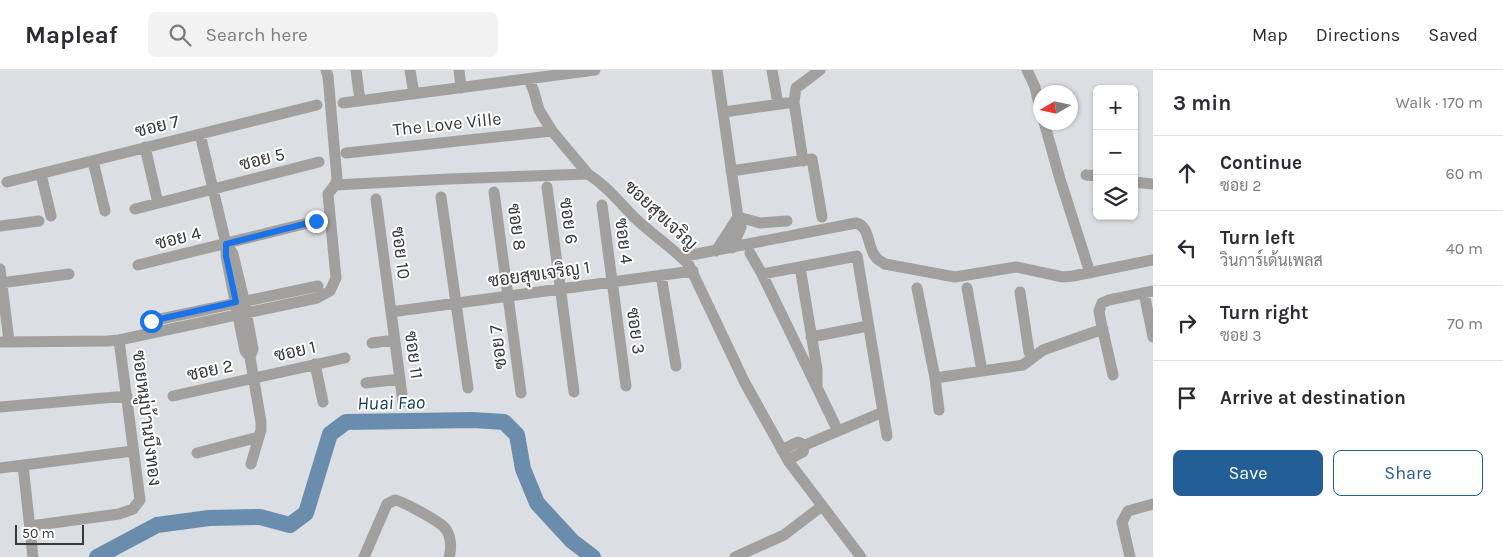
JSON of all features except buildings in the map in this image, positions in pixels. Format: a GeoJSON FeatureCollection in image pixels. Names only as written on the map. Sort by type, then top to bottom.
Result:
{"type":"FeatureCollection","features":[{"type":"Feature","properties":{"kind":"street"},"geometry":{"type":"LineString","coordinates":[[0,269],[5,342],[120,340],[317,298],[330,291],[336,278],[328,194],[337,179],[336,154],[326,70]]}},
{"type":"Feature","properties":{"kind":"street"},"geometry":{"type":"LineString","coordinates":[[356,70],[360,101]]}},
{"type":"Feature","properties":{"kind":"street"},"geometry":{"type":"LineString","coordinates":[[410,70],[414,94]]}},
{"type":"Feature","properties":{"kind":"street"},"geometry":{"type":"LineString","coordinates":[[458,70],[461,88]]}},
{"type":"Feature","properties":{"kind":"street"},"geometry":{"type":"LineString","coordinates":[[343,103],[461,88],[509,76],[529,79],[560,72],[595,70]]}},
{"type":"Feature","properties":{"kind":"street"},"geometry":{"type":"LineString","coordinates":[[717,70],[741,227],[732,248]]}},
{"type":"Feature","properties":{"kind":"street"},"geometry":{"type":"LineString","coordinates":[[772,70],[778,104]]}},
{"type":"Feature","properties":{"kind":"street"},"geometry":{"type":"LineString","coordinates":[[803,161],[794,102],[796,88],[820,70]]}},
{"type":"Feature","properties":{"kind":"street"},"geometry":{"type":"LineString","coordinates":[[1027,70],[1034,85]]}},
{"type":"Feature","properties":{"kind":"street","name":"ซอยสุขเจริญ"},"geometry":{"type":"LineString","coordinates":[[529,79],[539,110],[588,174],[602,183],[636,219],[681,257],[693,271],[745,383],[785,455],[860,557]]}},
{"type":"Feature","properties":{"kind":"street"},"geometry":{"type":"LineString","coordinates":[[724,112],[794,102]]}},
{"type":"Feature","properties":{"kind":"street","name":"ซอย 7"},"geometry":{"type":"LineString","coordinates":[[7,182],[317,105]]}},
{"type":"Feature","properties":{"kind":"street","name":"The Love Ville"},"geometry":{"type":"LineString","coordinates":[[346,153],[550,126]]}},
{"type":"Feature","properties":{"kind":"street"},"geometry":{"type":"LineString","coordinates":[[1046,130],[1090,273]]}},
{"type":"Feature","properties":{"kind":"street"},"geometry":{"type":"LineString","coordinates":[[200,134],[226,244],[226,256],[243,314],[245,351],[250,357],[254,378],[261,430],[251,464]]}},
{"type":"Feature","properties":{"kind":"street"},"geometry":{"type":"LineString","coordinates":[[145,147],[158,203]]}},
{"type":"Feature","properties":{"kind":"street"},"geometry":{"type":"LineString","coordinates":[[731,171],[812,159],[822,217]]}},
{"type":"Feature","properties":{"kind":"street"},"geometry":{"type":"LineString","coordinates":[[93,162],[105,211]]}},
{"type":"Feature","properties":{"kind":"street","name":"ซอย 5"},"geometry":{"type":"LineString","coordinates":[[214,189],[319,162]]}},
{"type":"Feature","properties":{"kind":"street"},"geometry":{"type":"LineString","coordinates":[[41,174],[51,216]]}},
{"type":"Feature","properties":{"kind":"street"},"geometry":{"type":"LineString","coordinates":[[335,185],[588,174]]}},
{"type":"Feature","properties":{"kind":"street"},"geometry":{"type":"LineString","coordinates":[[1138,182],[1153,184]]}},
{"type":"Feature","properties":{"kind":"street","name":"ซอย 6"},"geometry":{"type":"LineString","coordinates":[[546,186],[560,289]]}},
{"type":"Feature","properties":{"kind":"street"},"geometry":{"type":"LineString","coordinates":[[135,209],[214,189]]}},
{"type":"Feature","properties":{"kind":"street","name":"ซอย 8"},"geometry":{"type":"LineString","coordinates":[[494,192],[509,296]]}},
{"type":"Feature","properties":{"kind":"street"},"geometry":{"type":"LineString","coordinates":[[441,197],[468,388]]}},
{"type":"Feature","properties":{"kind":"street","name":"ซอย 10"},"geometry":{"type":"LineString","coordinates":[[376,199],[390,312]]}},
{"type":"Feature","properties":{"kind":"street","name":"ซอย 4"},"geometry":{"type":"LineString","coordinates":[[602,205],[612,282]]}},
{"type":"Feature","properties":{"kind":"street"},"geometry":{"type":"LineString","coordinates":[[738,217],[760,222],[787,221]]}},
{"type":"Feature","properties":{"kind":"street"},"geometry":{"type":"LineString","coordinates":[[716,251],[738,217]]}},
{"type":"Feature","properties":{"kind":"street"},"geometry":{"type":"LineString","coordinates":[[0,226],[40,221]]}},
{"type":"Feature","properties":{"kind":"street"},"geometry":{"type":"LineString","coordinates":[[226,244],[316,221]]}},
{"type":"Feature","properties":{"kind":"street"},"geometry":{"type":"LineString","coordinates":[[681,257],[856,223],[862,224],[865,228],[870,248],[876,258],[885,264],[955,277],[1016,267],[1063,277],[1153,260]]}},
{"type":"Feature","properties":{"kind":"street","name":"ซอย 4"},"geometry":{"type":"LineString","coordinates":[[138,265],[226,244]]}},
{"type":"Feature","properties":{"kind":"street"},"geometry":{"type":"LineString","coordinates":[[750,254],[762,274],[838,431]]}},
{"type":"Feature","properties":{"kind":"street"},"geometry":{"type":"LineString","coordinates":[[762,274],[857,256],[887,436]]}},
{"type":"Feature","properties":{"kind":"street"},"geometry":{"type":"LineString","coordinates":[[800,267],[817,369],[817,388]]}},
{"type":"Feature","properties":{"kind":"street","name":"ซอยสุขเจริญ 1"},"geometry":{"type":"LineString","coordinates":[[390,312],[693,271]]}},
{"type":"Feature","properties":{"kind":"street"},"geometry":{"type":"LineString","coordinates":[[1,283],[70,274]]}},
{"type":"Feature","properties":{"kind":"street"},"geometry":{"type":"LineString","coordinates":[[661,275],[676,366]]}},
{"type":"Feature","properties":{"kind":"street","name":"ซอย 3"},"geometry":{"type":"LineString","coordinates":[[612,282],[626,386]]}},
{"type":"Feature","properties":{"kind":"street"},"geometry":{"type":"LineString","coordinates":[[151,321],[318,286]]}},
{"type":"Feature","properties":{"kind":"street"},"geometry":{"type":"LineString","coordinates":[[917,288],[935,378],[939,410]]}},
{"type":"Feature","properties":{"kind":"street"},"geometry":{"type":"LineString","coordinates":[[967,288],[982,371]]}},
{"type":"Feature","properties":{"kind":"street"},"geometry":{"type":"LineString","coordinates":[[560,289],[574,392]]}},
{"type":"Feature","properties":{"kind":"street"},"geometry":{"type":"LineString","coordinates":[[1020,292],[1029,352],[1032,358]]}},
{"type":"Feature","properties":{"kind":"street"},"geometry":{"type":"LineString","coordinates":[[1113,375],[1099,311],[1102,303],[1148,292],[1153,337]]}},
{"type":"Feature","properties":{"kind":"street","name":"ซอย 7"},"geometry":{"type":"LineString","coordinates":[[509,296],[521,393]]}},
{"type":"Feature","properties":{"kind":"street","name":"ซอย 11"},"geometry":{"type":"LineString","coordinates":[[390,312],[403,402]]}},
{"type":"Feature","properties":{"kind":"street"},"geometry":{"type":"LineString","coordinates":[[811,337],[868,326]]}},
{"type":"Feature","properties":{"kind":"street"},"geometry":{"type":"LineString","coordinates":[[935,378],[1023,365],[1043,350],[1103,329]]}},
{"type":"Feature","properties":{"kind":"street","name":"ซอยหมู่บ้านบึงทอง"},"geometry":{"type":"LineString","coordinates":[[30,526],[119,514],[133,509],[140,500],[120,340]]}},
{"type":"Feature","properties":{"kind":"street"},"geometry":{"type":"LineString","coordinates":[[372,344],[394,340]]}},
{"type":"Feature","properties":{"kind":"street","name":"ซอย 1"},"geometry":{"type":"LineString","coordinates":[[254,378],[345,358]]}},
{"type":"Feature","properties":{"kind":"street"},"geometry":{"type":"LineString","coordinates":[[315,364],[323,402]]}},
{"type":"Feature","properties":{"kind":"street","name":"ซอย 2"},"geometry":{"type":"LineString","coordinates":[[172,396],[254,378]]}},
{"type":"Feature","properties":{"kind":"street"},"geometry":{"type":"LineString","coordinates":[[366,384],[400,379]]}},
{"type":"Feature","properties":{"kind":"street"},"geometry":{"type":"LineString","coordinates":[[0,407],[127,396]]}},
{"type":"Feature","properties":{"kind":"street"},"geometry":{"type":"LineString","coordinates":[[785,455],[803,452],[806,446],[883,412]]}},
{"type":"Feature","properties":{"kind":"street"},"geometry":{"type":"LineString","coordinates":[[197,453],[259,437]]}},
{"type":"Feature","properties":{"kind":"street"},"geometry":{"type":"LineString","coordinates":[[0,468],[133,451]]}},
{"type":"Feature","properties":{"kind":"street"},"geometry":{"type":"LineString","coordinates":[[23,465],[32,557]]}},
{"type":"Feature","properties":{"kind":"street"},"geometry":{"type":"LineString","coordinates":[[364,557],[387,504],[395,500],[403,502],[445,527],[450,541],[451,552],[449,557]]}},
{"type":"Feature","properties":{"kind":"street"},"geometry":{"type":"LineString","coordinates":[[1130,557],[1122,522],[1124,516],[1128,511],[1153,504]]}},
{"type":"Feature","properties":{"kind":"street"},"geometry":{"type":"LineString","coordinates":[[735,557],[784,535],[822,506]]}},
{"type":"Feature","properties":{"kind":"waterway","name":"Huai Fao"},"geometry":{"type":"LineString","coordinates":[[97,557],[157,525],[209,518],[260,517],[290,525],[306,513],[330,434],[346,422],[473,420],[504,422],[517,435],[523,469],[537,503],[572,541],[593,557]]}},
{"type":"Feature","properties":{"kind":"route"},"geometry":{"type":"LineString","coordinates":[[151,321],[236,302],[226,256],[226,244],[316,221]]}}]}
